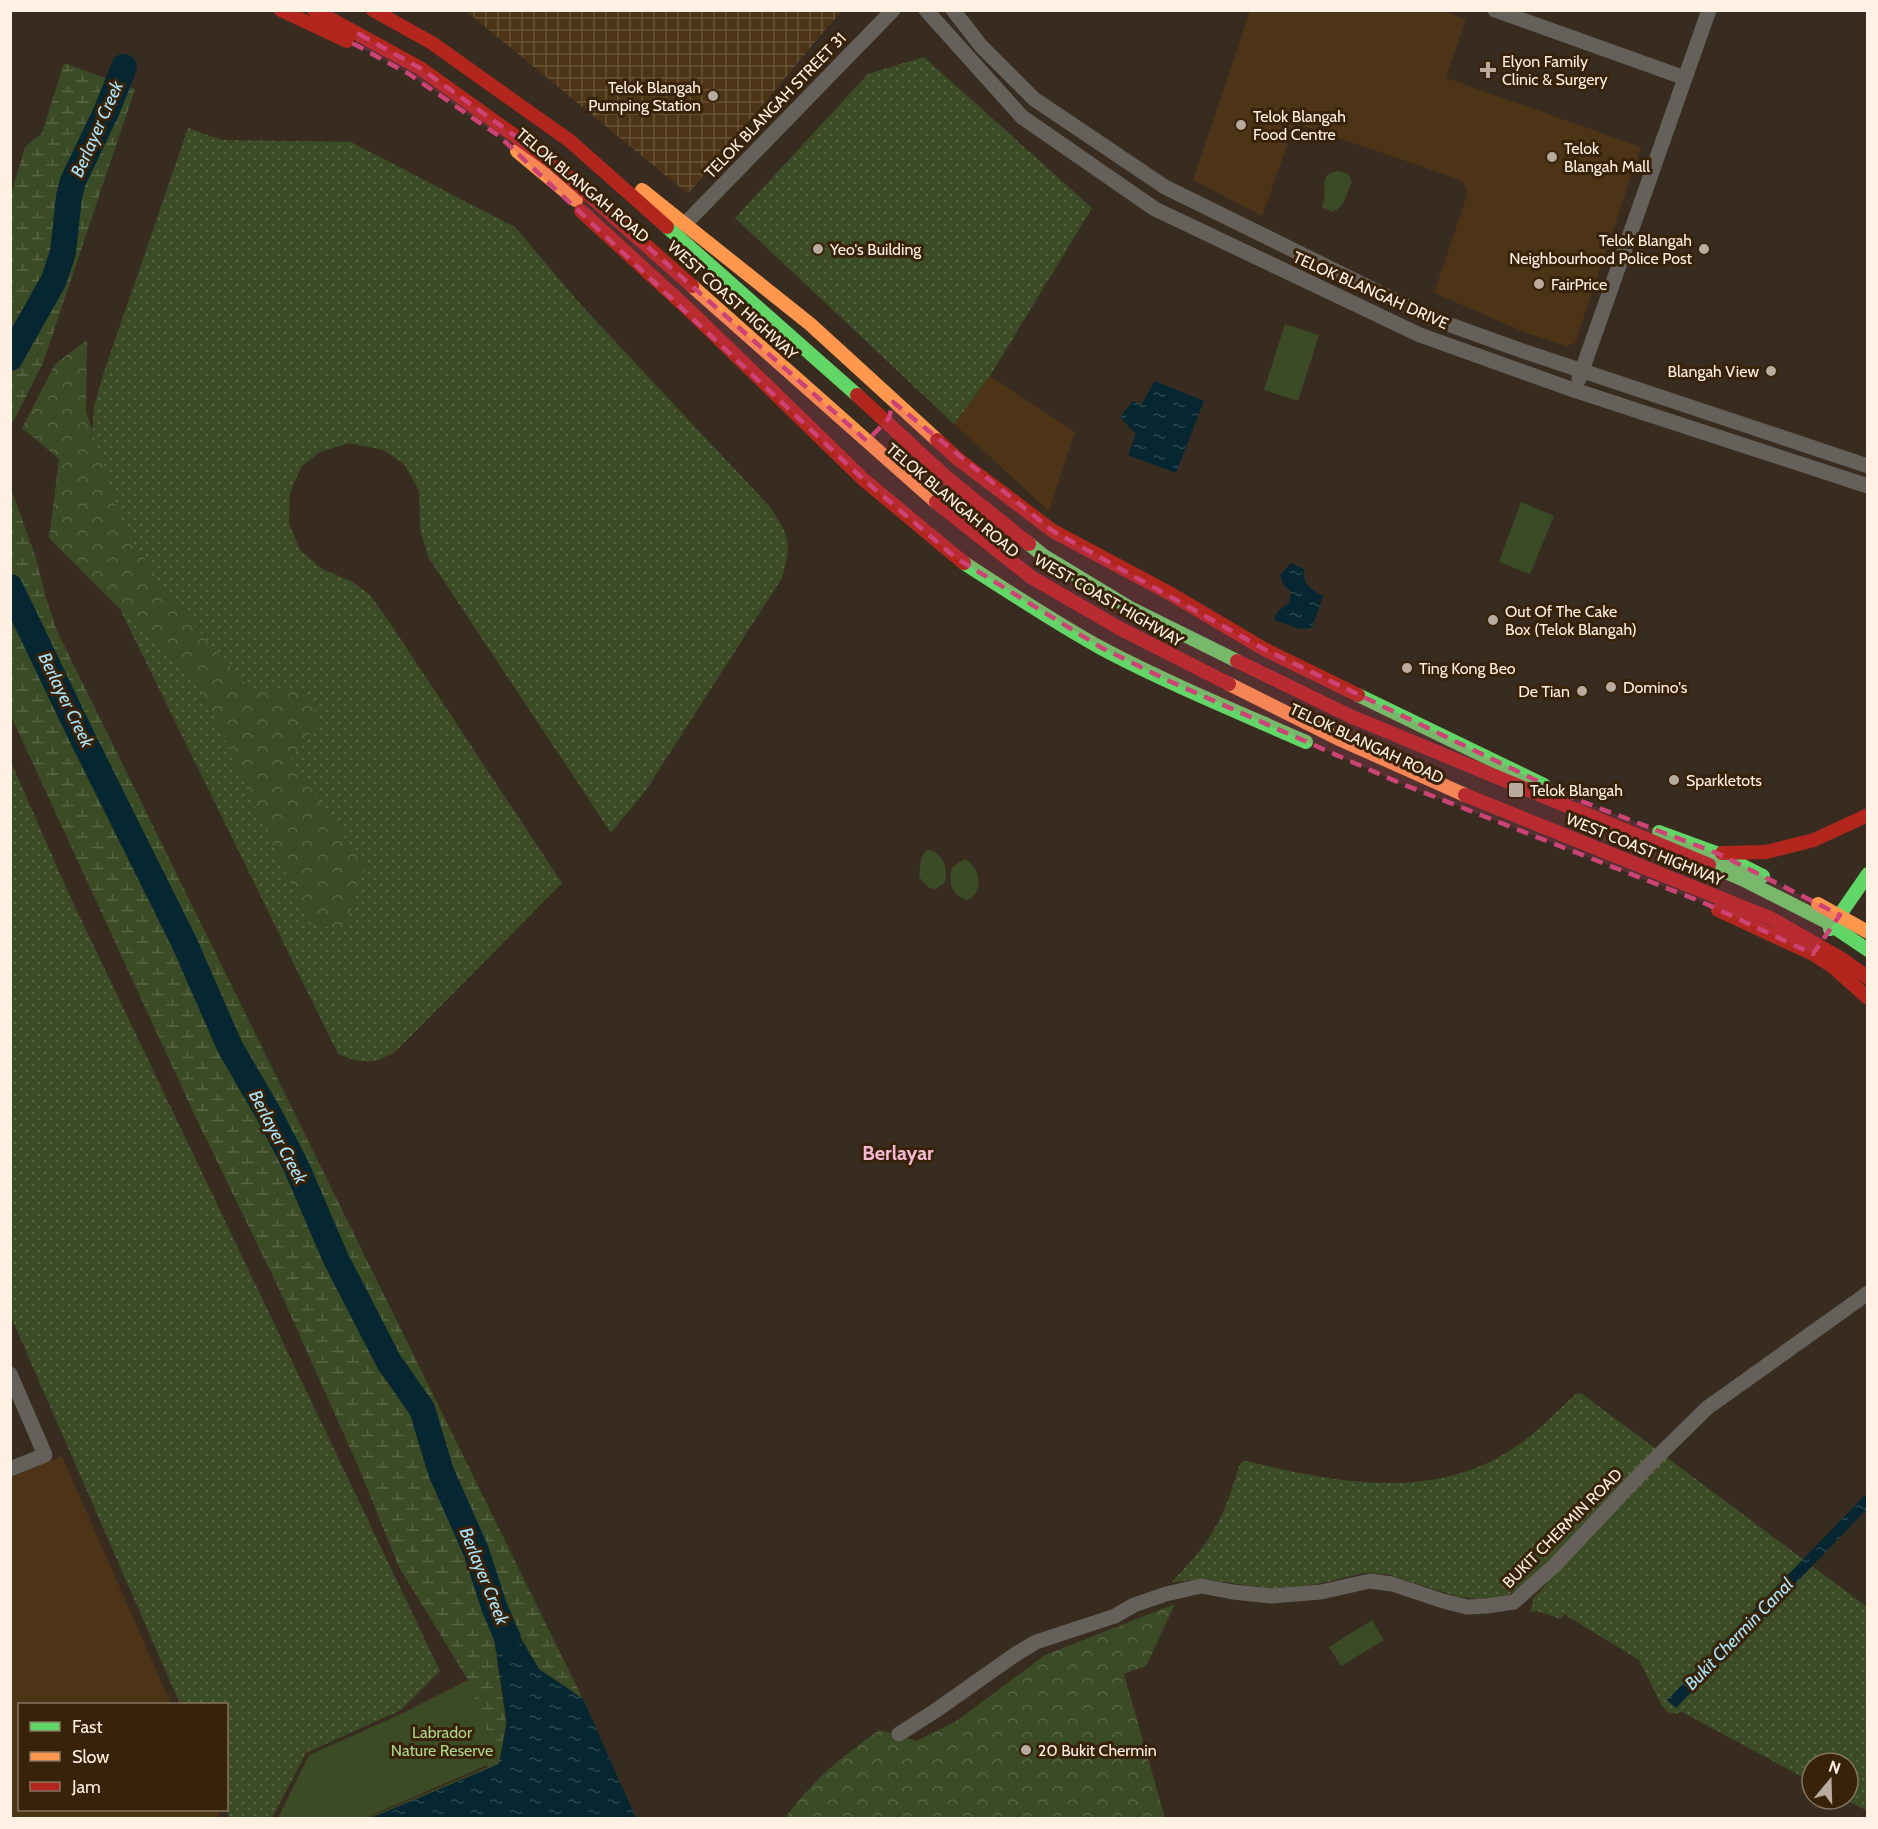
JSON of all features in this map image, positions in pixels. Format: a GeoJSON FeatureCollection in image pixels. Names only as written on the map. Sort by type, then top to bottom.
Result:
{"type":"FeatureCollection","features":[{"type":"Feature","properties":{"kind":"main road","name":"TELOK BLANGAH ROAD"},"geometry":{"type":"LineString","coordinates":[[281,10],[354,44],[409,74],[499,136],[670,278],[927,502],[1024,581],[1173,668],[1394,776],[1702,902],[1813,954],[1832,966],[1868,998]]}},
{"type":"Feature","properties":{"kind":"main road","name":"WEST COAST HIGHWAY"},"geometry":{"type":"LineString","coordinates":[[314,10],[420,68],[553,163],[931,498],[1031,577],[1119,628],[1337,738],[1453,790],[1772,919],[1834,954],[1868,978]]}},
{"type":"Feature","properties":{"kind":"main road","name":"WEST COAST HIGHWAY"},"geometry":{"type":"LineString","coordinates":[[373,10],[432,43],[570,141],[827,368],[946,477],[1044,556],[1130,608],[1350,716],[1743,879],[1825,921],[1868,950]]}},
{"type":"Feature","properties":{"kind":"main road"},"geometry":{"type":"LineString","coordinates":[[354,44],[368,16],[380,10]]}},
{"type":"Feature","properties":{"kind":"main road","name":"TELOK BLANGAH ROAD"},"geometry":{"type":"LineString","coordinates":[[399,10],[424,24],[686,223],[810,324],[958,459],[1053,531],[1171,594],[1264,649],[1598,809],[1719,854],[1867,931]]}},
{"type":"Feature","properties":{"kind":"main road"},"geometry":{"type":"LineString","coordinates":[[499,136],[687,308],[864,480],[956,558],[1035,609],[1102,648],[1169,681],[1317,747]]}},
{"type":"Feature","properties":{"kind":"main road"},"geometry":{"type":"LineString","coordinates":[[863,445],[889,418],[893,402]]}},
{"type":"Feature","properties":{"kind":"main road"},"geometry":{"type":"LineString","coordinates":[[1410,786],[1427,790],[1453,790]]}},
{"type":"Feature","properties":{"kind":"main road"},"geometry":{"type":"LineString","coordinates":[[1591,856],[1602,847],[1607,835],[1606,821],[1598,809]]}},
{"type":"Feature","properties":{"kind":"main road"},"geometry":{"type":"LineString","coordinates":[[1719,854],[1766,852],[1814,840],[1868,815]]}},
{"type":"Feature","properties":{"kind":"main road"},"geometry":{"type":"LineString","coordinates":[[1813,954],[1868,874]]}},
{"type":"Feature","properties":{"kind":"main road"},"geometry":{"type":"LineString","coordinates":[[1832,966],[1867,931]]}},
{"type":"Feature","properties":{"kind":"street","name":"TELOK BLANGAH DRIVE"},"geometry":{"type":"LineString","coordinates":[[926,10],[1022,117],[1155,209],[1420,335],[1575,390],[1868,486]]}},
{"type":"Feature","properties":{"kind":"street","name":"TELOK BLANGAH DRIVE"},"geometry":{"type":"LineString","coordinates":[[953,10],[981,46],[1034,99],[1165,187],[1431,318],[1868,466]]}},
{"type":"Feature","properties":{"kind":"street"},"geometry":{"type":"LineString","coordinates":[[1495,10],[1684,78]]}},
{"type":"Feature","properties":{"kind":"street"},"geometry":{"type":"LineString","coordinates":[[1575,390],[1709,10]]}},
{"type":"Feature","properties":{"kind":"street","name":"TELOK BLANGAH STREET 31"},"geometry":{"type":"LineString","coordinates":[[686,223],[891,11]]}},
{"type":"Feature","properties":{"kind":"street","name":"BUKIT CHERMIN ROAD"},"geometry":{"type":"LineString","coordinates":[[899,1734],[1036,1642],[1115,1616],[1134,1605],[1201,1586],[1271,1596],[1321,1592],[1370,1581],[1392,1584],[1467,1607],[1514,1602],[1555,1565],[1707,1408],[1868,1293]]}},
{"type":"Feature","properties":{"kind":"street"},"geometry":{"type":"LineString","coordinates":[[10,1374],[45,1455],[10,1469]]}},
{"type":"Feature","properties":{"kind":"highlighted area"},"geometry":{"type":"Polygon","coordinates":[[[359,34],[420,68],[553,163],[867,441],[889,418],[893,402],[1053,531],[1264,649],[1573,798],[1719,854],[1840,915],[1813,954],[1702,902],[1402,784],[1169,681],[1102,648],[956,558],[864,480],[499,136],[409,74],[354,44],[359,34]]]}},
{"type":"Feature","properties":{"kind":"shaded area"},"geometry":{"type":"Polygon","coordinates":[[[466,11],[841,11],[688,194],[466,11]]]}},
{"type":"Feature","properties":{"kind":"shaded area","name":"Telok Blangah Mall"},"geometry":{"type":"Polygon","coordinates":[[[1250,11],[1443,11],[1466,20],[1446,78],[1641,147],[1575,343],[1567,346],[1529,334],[1434,293],[1468,192],[1461,180],[1295,123],[1262,216],[1193,180],[1250,11]]]}},
{"type":"Feature","properties":{"kind":"shaded area"},"geometry":{"type":"Polygon","coordinates":[[[990,376],[1075,432],[1049,511],[954,424],[990,376]]]}},
{"type":"Feature","properties":{"kind":"shaded area"},"geometry":{"type":"Polygon","coordinates":[[[62,1456],[171,1703],[18,1703],[18,1811],[217,1811],[220,1818],[11,1818],[11,1477],[62,1456]]]}},
{"type":"Feature","properties":{"kind":"green space"},"geometry":{"type":"Polygon","coordinates":[[[924,57],[1092,208],[990,376],[954,424],[735,218],[868,74],[924,57]]]}},
{"type":"Feature","properties":{"kind":"green space"},"geometry":{"type":"Polygon","coordinates":[[[64,63],[135,89],[43,363],[11,426],[11,194],[25,147],[42,133],[64,63]]]}},
{"type":"Feature","properties":{"kind":"green space"},"geometry":{"type":"Polygon","coordinates":[[[188,128],[222,140],[351,142],[515,227],[582,306],[770,507],[782,526],[787,541],[787,556],[782,578],[646,790],[611,833],[428,557],[420,529],[419,491],[404,464],[383,450],[349,443],[320,452],[301,467],[290,493],[289,524],[300,550],[322,569],[351,581],[370,595],[562,883],[397,1050],[375,1060],[354,1060],[338,1054],[114,597],[90,467],[94,406],[188,128]]]}},
{"type":"Feature","properties":{"kind":"green space"},"geometry":{"type":"Polygon","coordinates":[[[1339,171],[1348,174],[1352,182],[1343,202],[1333,212],[1322,207],[1325,179],[1327,175],[1339,171]]]}},
{"type":"Feature","properties":{"kind":"green space"},"geometry":{"type":"Polygon","coordinates":[[[1285,324],[1319,335],[1298,401],[1264,390],[1285,324]]]}},
{"type":"Feature","properties":{"kind":"green space"},"geometry":{"type":"Polygon","coordinates":[[[87,340],[86,411],[121,523],[171,599],[250,689],[302,689],[320,719],[291,759],[365,867],[345,930],[309,924],[202,691],[49,538],[59,459],[22,428],[55,364],[87,340]]]}},
{"type":"Feature","properties":{"kind":"green space"},"geometry":{"type":"Polygon","coordinates":[[[10,486],[36,558],[57,631],[583,1699],[539,1669],[503,1607],[490,1611],[506,1723],[499,1764],[468,1680],[399,1567],[358,1466],[279,1289],[197,1120],[11,716],[10,486]]]}},
{"type":"Feature","properties":{"kind":"green space"},"geometry":{"type":"Polygon","coordinates":[[[1521,502],[1554,516],[1530,574],[1499,562],[1521,502]]]}},
{"type":"Feature","properties":{"kind":"green space"},"geometry":{"type":"Polygon","coordinates":[[[11,762],[68,892],[440,1671],[401,1710],[306,1753],[272,1818],[230,1818],[226,1811],[228,1703],[180,1703],[11,1317],[11,762]]]}},
{"type":"Feature","properties":{"kind":"green space"},"geometry":{"type":"Polygon","coordinates":[[[926,850],[936,853],[945,866],[945,882],[936,889],[929,888],[919,877],[921,858],[926,850]]]}},
{"type":"Feature","properties":{"kind":"green space"},"geometry":{"type":"Polygon","coordinates":[[[965,859],[974,868],[978,879],[977,891],[968,900],[954,892],[950,878],[952,867],[965,859]]]}},
{"type":"Feature","properties":{"kind":"green space"},"geometry":{"type":"Polygon","coordinates":[[[1581,1393],[1656,1449],[1527,1584],[1506,1596],[1483,1599],[1459,1597],[1386,1574],[1364,1573],[1318,1584],[1272,1589],[1204,1579],[1172,1582],[1212,1534],[1227,1504],[1240,1464],[1245,1461],[1349,1481],[1419,1482],[1453,1475],[1486,1463],[1518,1445],[1576,1394],[1581,1393]]]}},
{"type":"Feature","properties":{"kind":"green space"},"geometry":{"type":"Polygon","coordinates":[[[1665,1456],[1867,1607],[1867,1811],[1860,1807],[1860,1751],[1800,1751],[1800,1776],[1682,1712],[1674,1714],[1668,1712],[1662,1706],[1639,1660],[1564,1614],[1561,1619],[1537,1611],[1530,1612],[1532,1600],[1548,1582],[1549,1575],[1665,1456]]]}},
{"type":"Feature","properties":{"kind":"green space"},"geometry":{"type":"Polygon","coordinates":[[[1175,1604],[1146,1666],[1124,1674],[1165,1818],[785,1818],[828,1770],[880,1730],[916,1741],[955,1722],[1045,1655],[1175,1604]]]}},
{"type":"Feature","properties":{"kind":"green space"},"geometry":{"type":"Polygon","coordinates":[[[1372,1620],[1384,1640],[1341,1666],[1329,1647],[1372,1620]]]}},
{"type":"Feature","properties":{"kind":"green space","name":"Labrador Nature Reserve"},"geometry":{"type":"Polygon","coordinates":[[[468,1680],[499,1764],[371,1818],[278,1818],[309,1755],[401,1714],[468,1680]]]}},
{"type":"Feature","properties":{"kind":"water"},"geometry":{"type":"Polygon","coordinates":[[[1155,381],[1204,401],[1176,473],[1128,455],[1136,434],[1120,417],[1133,401],[1141,405],[1155,381]]]}},
{"type":"Feature","properties":{"kind":"water"},"geometry":{"type":"Polygon","coordinates":[[[1291,563],[1304,569],[1306,582],[1323,596],[1312,628],[1300,629],[1274,620],[1277,612],[1289,603],[1291,592],[1283,584],[1280,575],[1291,563]]]}},
{"type":"Feature","properties":{"kind":"water","name":"Bukit Chermin Canal"},"geometry":{"type":"Polygon","coordinates":[[[1867,1493],[1867,1509],[1676,1708],[1667,1700],[1867,1493]]]}},
{"type":"Feature","properties":{"kind":"water"},"geometry":{"type":"Polygon","coordinates":[[[502,1607],[539,1669],[583,1699],[636,1818],[371,1818],[499,1764],[507,1722],[490,1611],[502,1607]]]}},
{"type":"Feature","properties":{"kind":"pier"},"geometry":{"type":"Polygon","coordinates":[[[487,1765],[488,1767],[368,1818],[370,1816],[487,1765]]]}},
{"type":"Feature","properties":{"kind":"waterway","name":"Berlayer Creek"},"geometry":{"type":"LineString","coordinates":[[10,358],[54,280],[63,252],[73,181],[107,110],[124,67]]}},
{"type":"Feature","properties":{"kind":"waterway","name":"Berlayer Creek"},"geometry":{"type":"LineString","coordinates":[[10,587],[184,942],[230,1047],[296,1166],[336,1259],[389,1362],[422,1409],[441,1472],[476,1551],[495,1609],[508,1639]]}},
{"type":"Feature","properties":{"kind":"traffic: fast"},"geometry":{"type":"LineString","coordinates":[[667,227],[857,395]]}},
{"type":"Feature","properties":{"kind":"traffic: fast"},"geometry":{"type":"LineString","coordinates":[[1029,544],[1044,556],[1130,608],[1237,661]]}},
{"type":"Feature","properties":{"kind":"traffic: fast"},"geometry":{"type":"LineString","coordinates":[[964,563],[1101,648],[1177,685],[1306,742]]}},
{"type":"Feature","properties":{"kind":"traffic: fast"},"geometry":{"type":"LineString","coordinates":[[1358,695],[1544,785]]}},
{"type":"Feature","properties":{"kind":"traffic: fast"},"geometry":{"type":"LineString","coordinates":[[1659,832],[1719,854],[1763,876]]}},
{"type":"Feature","properties":{"kind":"traffic: fast"},"geometry":{"type":"LineString","coordinates":[[1709,865],[1825,921],[1868,950]]}},
{"type":"Feature","properties":{"kind":"traffic: fast"},"geometry":{"type":"LineString","coordinates":[[1830,929],[1868,874]]}},
{"type":"Feature","properties":{"kind":"traffic: slow"},"geometry":{"type":"LineString","coordinates":[[517,151],[576,200]]}},
{"type":"Feature","properties":{"kind":"traffic: slow"},"geometry":{"type":"LineString","coordinates":[[642,190],[810,324],[937,440]]}},
{"type":"Feature","properties":{"kind":"traffic: slow"},"geometry":{"type":"LineString","coordinates":[[692,286],[936,502]]}},
{"type":"Feature","properties":{"kind":"traffic: slow"},"geometry":{"type":"LineString","coordinates":[[1229,684],[1337,738],[1465,795]]}},
{"type":"Feature","properties":{"kind":"traffic: slow"},"geometry":{"type":"LineString","coordinates":[[1818,904],[1868,932]]}},
{"type":"Feature","properties":{"kind":"traffic: jam"},"geometry":{"type":"LineString","coordinates":[[281,10],[347,41]]}},
{"type":"Feature","properties":{"kind":"traffic: jam"},"geometry":{"type":"LineString","coordinates":[[314,10],[420,68],[553,163],[692,286]]}},
{"type":"Feature","properties":{"kind":"traffic: jam"},"geometry":{"type":"LineString","coordinates":[[373,10],[432,43],[570,141],[667,227]]}},
{"type":"Feature","properties":{"kind":"traffic: jam"},"geometry":{"type":"LineString","coordinates":[[581,211],[687,308],[864,480],[964,563]]}},
{"type":"Feature","properties":{"kind":"traffic: jam"},"geometry":{"type":"LineString","coordinates":[[857,395],[946,477],[1029,544]]}},
{"type":"Feature","properties":{"kind":"traffic: jam"},"geometry":{"type":"LineString","coordinates":[[937,440],[958,459],[1053,531],[1171,594],[1264,649],[1358,695]]}},
{"type":"Feature","properties":{"kind":"traffic: jam"},"geometry":{"type":"LineString","coordinates":[[936,502],[1031,577],[1119,628],[1229,684]]}},
{"type":"Feature","properties":{"kind":"traffic: jam"},"geometry":{"type":"LineString","coordinates":[[1237,661],[1350,716],[1709,865]]}},
{"type":"Feature","properties":{"kind":"traffic: jam"},"geometry":{"type":"LineString","coordinates":[[1465,795],[1772,919],[1842,959],[1868,978]]}},
{"type":"Feature","properties":{"kind":"traffic: jam"},"geometry":{"type":"LineString","coordinates":[[1722,853],[1766,852],[1814,840],[1868,815]]}},
{"type":"Feature","properties":{"kind":"traffic: jam"},"geometry":{"type":"LineString","coordinates":[[1718,910],[1813,954],[1832,966],[1868,998]]}},
{"type":"Feature","properties":{"kind":"place","name":"Elyon Family Clinic & Surgery"},"geometry":{"type":"Point","coordinates":[1488,70]}},
{"type":"Feature","properties":{"kind":"place","name":"Telok Blangah Pumping Station"},"geometry":{"type":"Point","coordinates":[713,96]}},
{"type":"Feature","properties":{"kind":"place","name":"Telok Blangah Food Centre"},"geometry":{"type":"Point","coordinates":[1241,125]}},
{"type":"Feature","properties":{"kind":"place","name":"Telok Blangah Mall"},"geometry":{"type":"Point","coordinates":[1552,157]}},
{"type":"Feature","properties":{"kind":"place","name":"Yeo's Building"},"geometry":{"type":"Point","coordinates":[818,249]}},
{"type":"Feature","properties":{"kind":"place","name":"Telok Blangah Neighbourhood Police Post"},"geometry":{"type":"Point","coordinates":[1704,249]}},
{"type":"Feature","properties":{"kind":"place","name":"FairPrice"},"geometry":{"type":"Point","coordinates":[1539,284]}},
{"type":"Feature","properties":{"kind":"place","name":"Blangah View"},"geometry":{"type":"Point","coordinates":[1771,371]}},
{"type":"Feature","properties":{"kind":"place","name":"Out Of The Cake Box (Telok Blangah)"},"geometry":{"type":"Point","coordinates":[1493,620]}},
{"type":"Feature","properties":{"kind":"place","name":"Ting Kong Beo"},"geometry":{"type":"Point","coordinates":[1407,668]}},
{"type":"Feature","properties":{"kind":"place","name":"Domino's"},"geometry":{"type":"Point","coordinates":[1611,687]}},
{"type":"Feature","properties":{"kind":"place","name":"De Tian"},"geometry":{"type":"Point","coordinates":[1582,691]}},
{"type":"Feature","properties":{"kind":"place","name":"Sparkletots"},"geometry":{"type":"Point","coordinates":[1674,780]}},
{"type":"Feature","properties":{"kind":"place","name":"Telok Blangah"},"geometry":{"type":"Point","coordinates":[1516,790]}},
{"type":"Feature","properties":{"kind":"place","name":"20 Bukit Chermin"},"geometry":{"type":"Point","coordinates":[1026,1750]}},
{"type":"Feature","properties":{"kind":"district","name":"Berlayar"},"geometry":{"type":"Point","coordinates":[898,1153]}}]}
